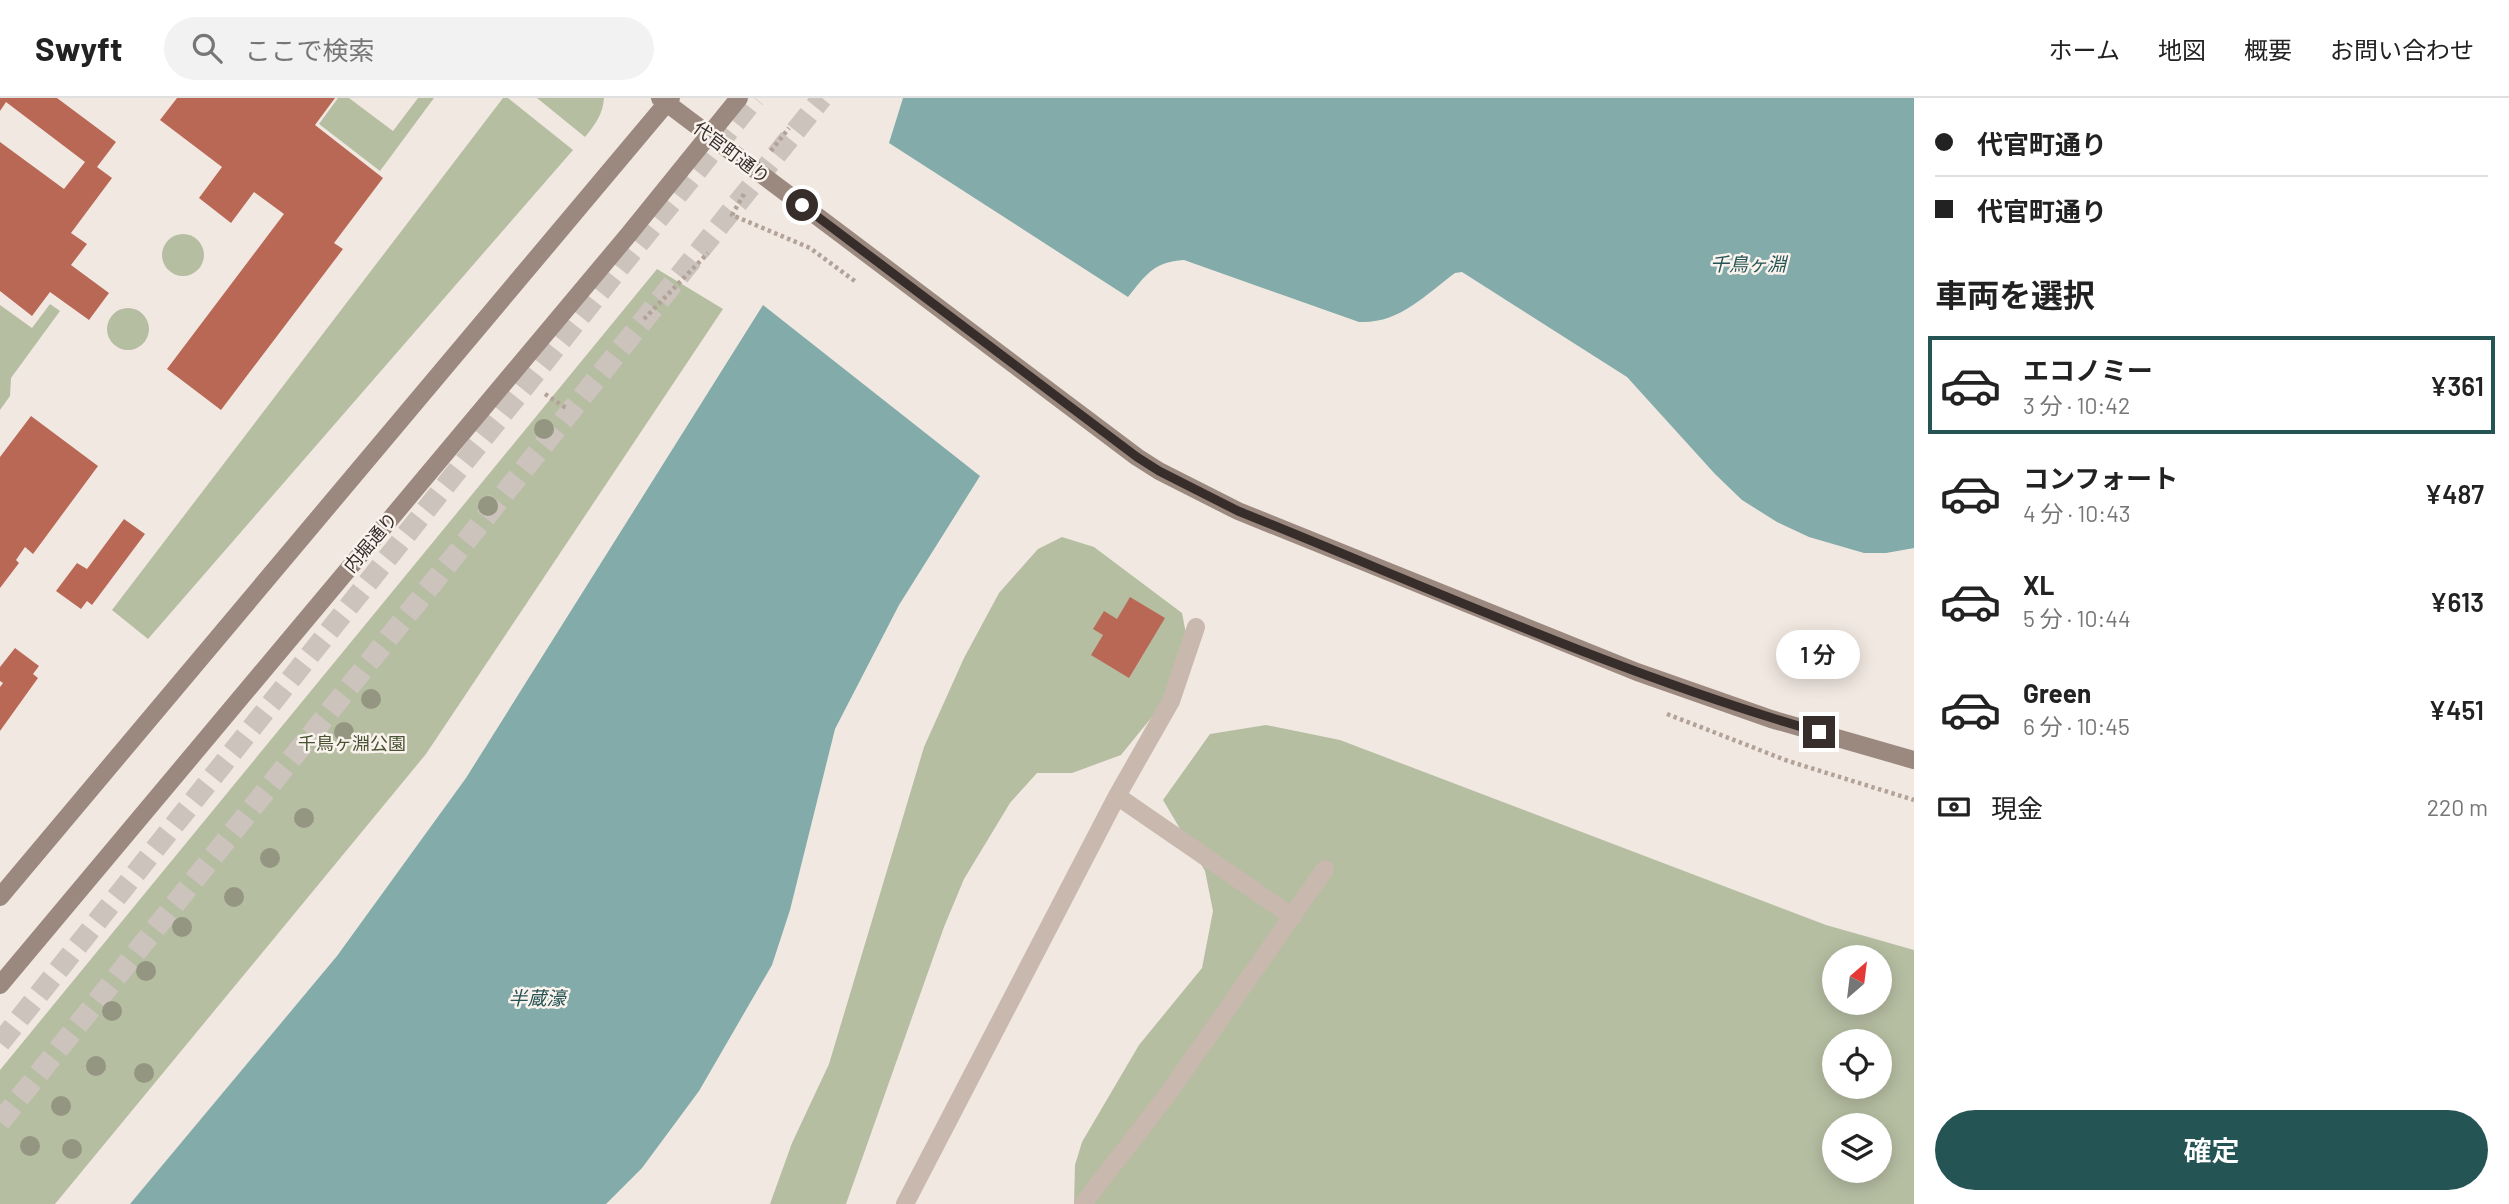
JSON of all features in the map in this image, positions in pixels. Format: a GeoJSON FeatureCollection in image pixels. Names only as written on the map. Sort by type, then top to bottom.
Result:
{"type":"FeatureCollection","features":[{"type":"Feature","properties":{"kind":"main road","name":"内堀通り"},"geometry":{"type":"LineString","coordinates":[[0,985],[629,234],[739,98]]}},
{"type":"Feature","properties":{"kind":"main road","name":"代官町通り"},"geometry":{"type":"LineString","coordinates":[[666,100],[1137,457],[1180,482],[1238,511],[1637,672],[1771,719],[1914,760]]}},
{"type":"Feature","properties":{"kind":"main road"},"geometry":{"type":"LineString","coordinates":[[0,897],[666,100]]}},
{"type":"Feature","properties":{"kind":"lane"},"geometry":{"type":"LineString","coordinates":[[905,1204],[1117,796],[1171,701],[1196,627]]}},
{"type":"Feature","properties":{"kind":"lane"},"geometry":{"type":"LineString","coordinates":[[1117,796],[1293,917]]}},
{"type":"Feature","properties":{"kind":"lane"},"geometry":{"type":"LineString","coordinates":[[1083,1204],[1170,1091],[1325,869]]}},
{"type":"Feature","properties":{"kind":"path"},"geometry":{"type":"LineString","coordinates":[[644,319],[708,253]]}},
{"type":"Feature","properties":{"kind":"path"},"geometry":{"type":"LineString","coordinates":[[545,394],[566,408]]}},
{"type":"Feature","properties":{"kind":"green space"},"geometry":{"type":"Polygon","coordinates":[[[338,98],[349,98],[393,131],[418,98],[434,98],[380,171],[319,124],[338,98]]]}},
{"type":"Feature","properties":{"kind":"green space"},"geometry":{"type":"Polygon","coordinates":[[[503,98],[508,98],[573,150],[148,639],[112,610],[503,98]]]}},
{"type":"Feature","properties":{"kind":"green space"},"geometry":{"type":"Polygon","coordinates":[[[537,98],[604,98],[598,119],[585,137],[537,98]]]}},
{"type":"Feature","properties":{"kind":"green space"},"geometry":{"type":"Polygon","coordinates":[[[183,234],[198,240],[204,255],[198,270],[183,276],[168,270],[162,255],[168,240],[183,234]]]}},
{"type":"Feature","properties":{"kind":"green space","name":"千鳥ヶ淵公園"},"geometry":{"type":"Polygon","coordinates":[[[657,269],[723,309],[426,754],[55,1204],[0,1204],[0,1070],[657,269]]]}},
{"type":"Feature","properties":{"kind":"green space"},"geometry":{"type":"Polygon","coordinates":[[[50,304],[60,311],[11,378],[10,396],[0,410],[0,305],[32,328],[50,304]]]}},
{"type":"Feature","properties":{"kind":"green space"},"geometry":{"type":"Polygon","coordinates":[[[128,308],[143,314],[149,329],[143,344],[128,350],[113,344],[107,329],[113,314],[128,308]]]}},
{"type":"Feature","properties":{"kind":"green space"},"geometry":{"type":"Polygon","coordinates":[[[1062,537],[1094,547],[1182,613],[1190,655],[1160,707],[1121,755],[1072,773],[1037,773],[1010,803],[964,879],[944,927],[846,1204],[770,1204],[792,1143],[829,1064],[924,747],[964,658],[999,593],[1038,549],[1062,537]]]}},
{"type":"Feature","properties":{"kind":"green space"},"geometry":{"type":"Polygon","coordinates":[[[1266,725],[1340,740],[1826,925],[1914,950],[1914,1204],[1074,1204],[1075,1165],[1082,1142],[1139,1045],[1202,968],[1213,911],[1205,871],[1163,800],[1210,734],[1266,725]]]}},
{"type":"Feature","properties":{"kind":"water","name":"千鳥ヶ淵"},"geometry":{"type":"Polygon","coordinates":[[[903,98],[1914,98],[1914,548],[1886,553],[1864,553],[1809,537],[1777,522],[1742,500],[1715,474],[1627,377],[1462,272],[1455,273],[1399,313],[1373,321],[1359,322],[1184,260],[1157,267],[1145,276],[1128,297],[889,143],[903,98]]]}},
{"type":"Feature","properties":{"kind":"water","name":"半蔵濠"},"geometry":{"type":"Polygon","coordinates":[[[763,305],[980,476],[899,605],[835,729],[790,910],[772,965],[699,1091],[642,1168],[606,1204],[130,1204],[337,956],[466,778],[763,305]]]}},
{"type":"Feature","properties":{"kind":"building"},"geometry":{"type":"Polygon","coordinates":[[[0,98],[57,98],[116,142],[97,167],[112,178],[71,233],[87,244],[71,265],[109,293],[89,320],[50,292],[32,316],[0,291],[0,142],[64,189],[85,162],[6,102],[0,111],[0,98]]]}},
{"type":"Feature","properties":{"kind":"building"},"geometry":{"type":"Polygon","coordinates":[[[177,98],[335,98],[315,125],[383,178],[334,243],[343,249],[221,410],[167,369],[284,214],[254,192],[231,223],[199,198],[222,167],[160,120],[177,98]]]}},
{"type":"Feature","properties":{"kind":"building"},"geometry":{"type":"Polygon","coordinates":[[[31,416],[98,466],[33,554],[25,547],[16,560],[19,563],[0,588],[0,457],[31,416]]]}},
{"type":"Feature","properties":{"kind":"building"},"geometry":{"type":"Polygon","coordinates":[[[124,519],[145,534],[92,605],[87,601],[81,609],[56,591],[77,563],[87,569],[124,519]]]}},
{"type":"Feature","properties":{"kind":"building"},"geometry":{"type":"Polygon","coordinates":[[[1130,597],[1165,618],[1129,678],[1091,655],[1103,635],[1093,629],[1104,611],[1117,619],[1130,597]]]}},
{"type":"Feature","properties":{"kind":"building"},"geometry":{"type":"Polygon","coordinates":[[[15,648],[39,666],[33,674],[38,678],[0,731],[0,687],[3,683],[0,681],[0,667],[15,648]]]}},
{"type":"Feature","properties":{"kind":"tunnel"},"geometry":{"type":"LineString","coordinates":[[0,1043],[755,98]]}},
{"type":"Feature","properties":{"kind":"tunnel"},"geometry":{"type":"LineString","coordinates":[[0,1122],[822,98]]}},
{"type":"Feature","properties":{"kind":"route"},"geometry":{"type":"LineString","coordinates":[[802,205],[1137,457],[1180,482],[1238,511],[1637,672],[1771,719],[1819,732]]}}]}
